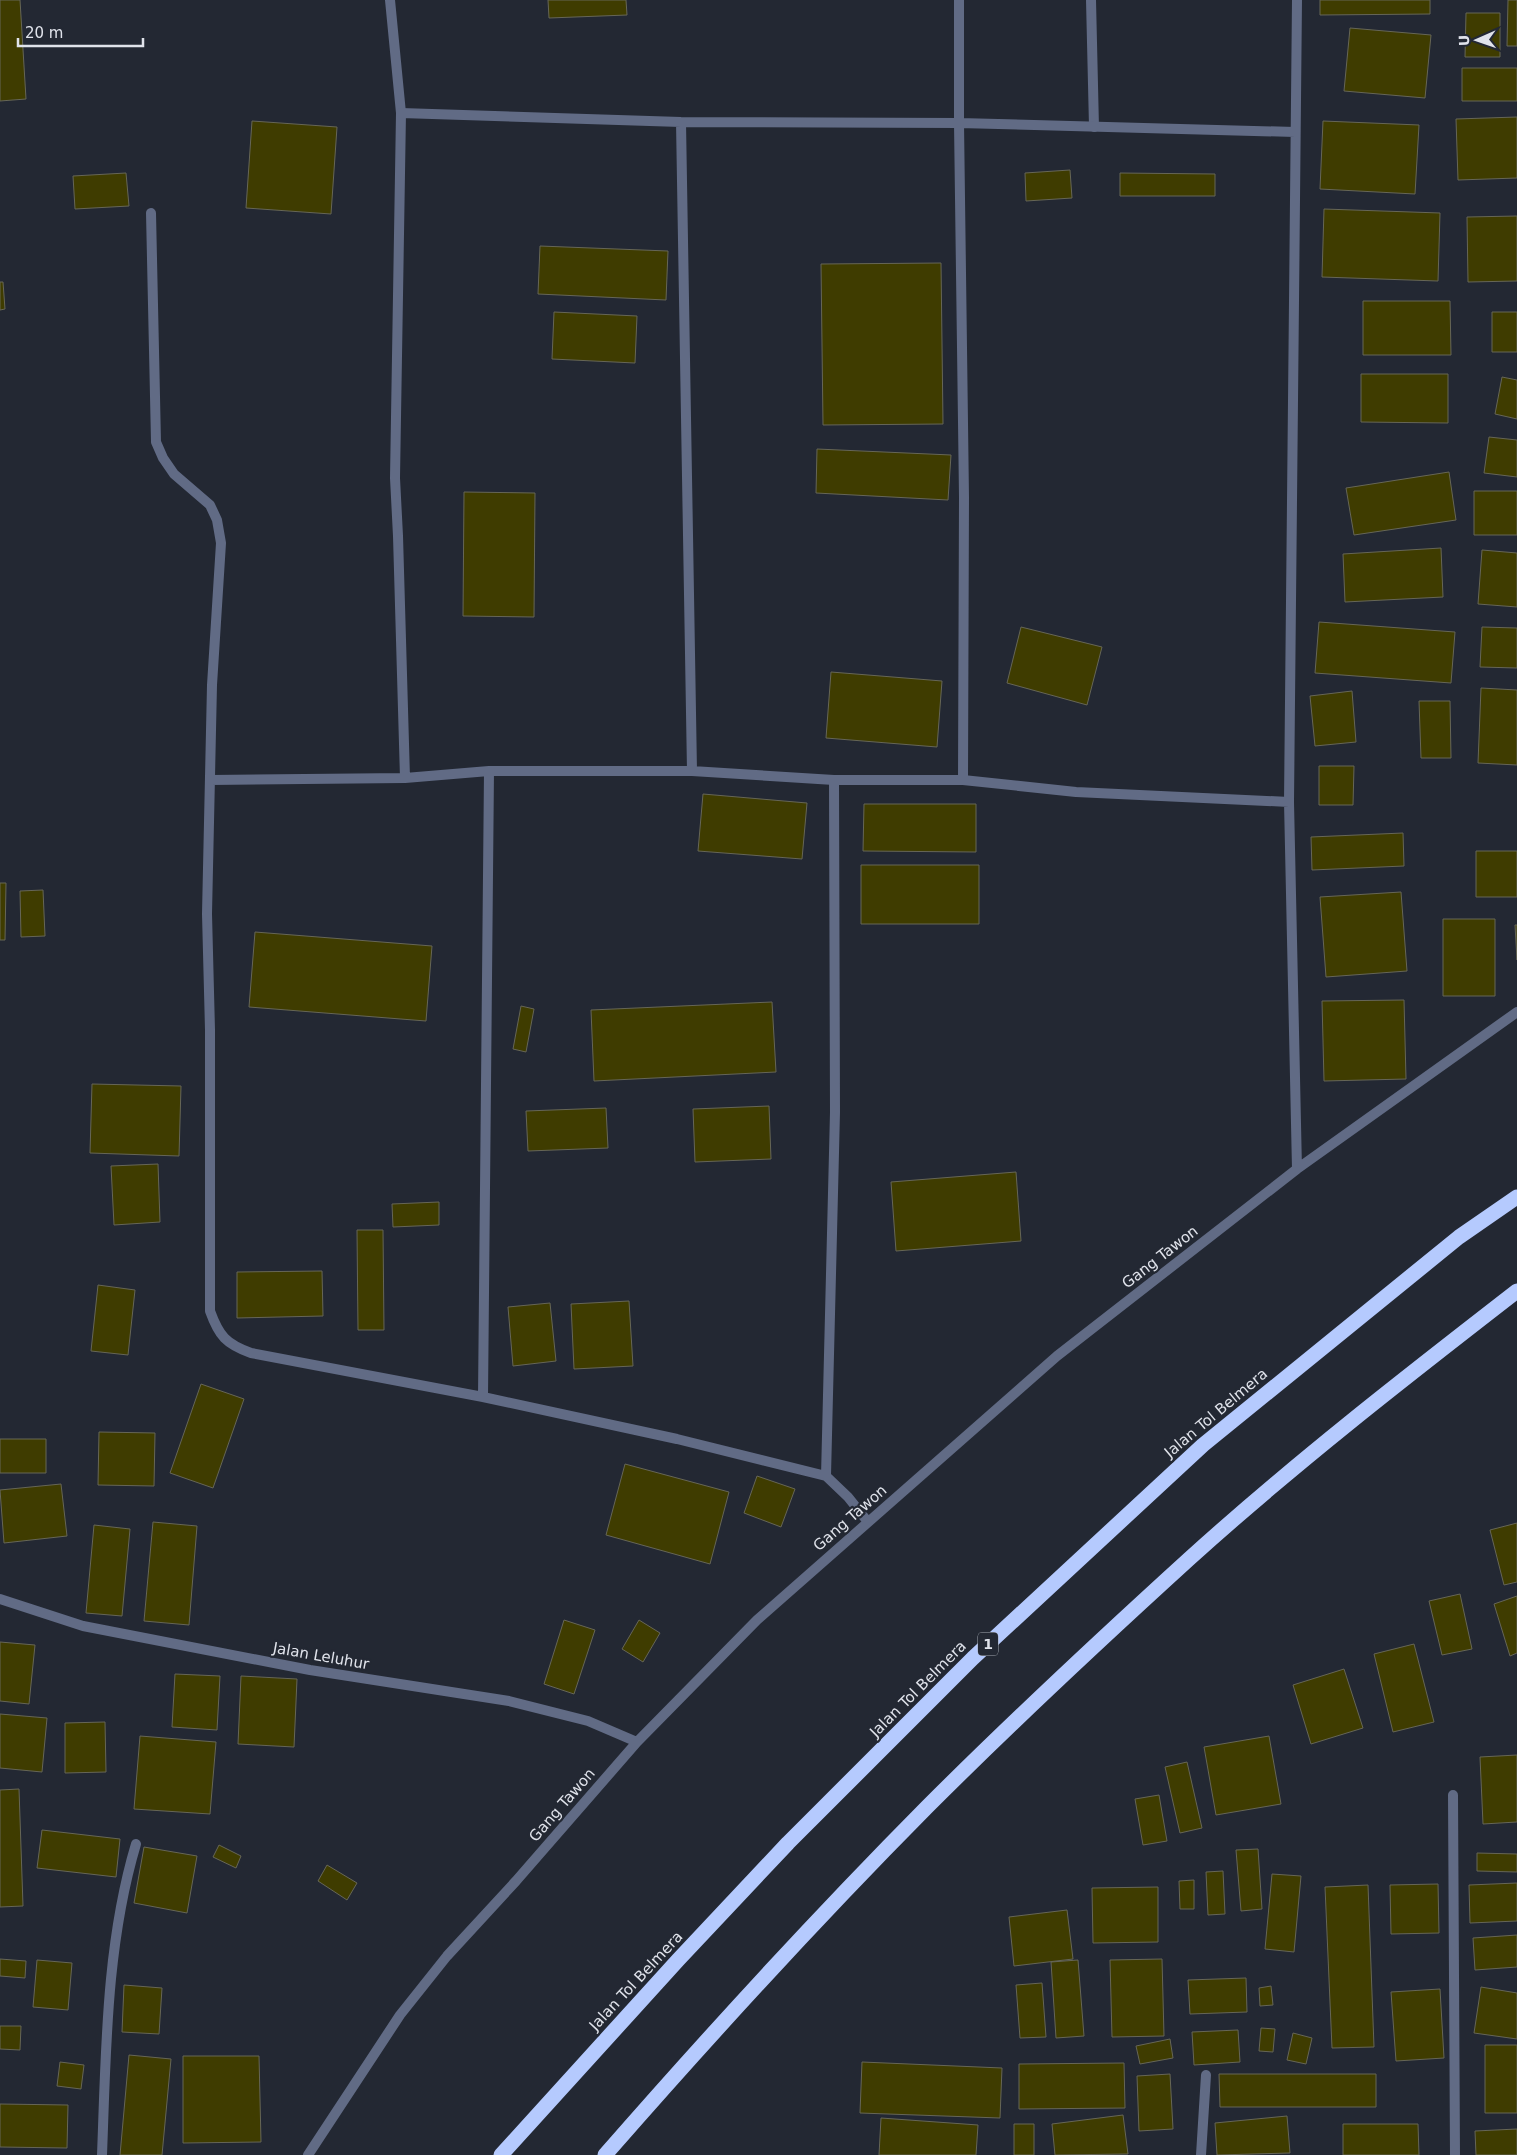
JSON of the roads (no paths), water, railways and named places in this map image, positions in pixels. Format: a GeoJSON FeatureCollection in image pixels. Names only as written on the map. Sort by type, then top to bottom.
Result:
{"type":"FeatureCollection","features":[{"type":"Feature","properties":{"kind":"highway","name":"Jalan Tol Belmera"},"geometry":{"type":"LineString","coordinates":[[505,2150],[678,1960],[782,1850],[973,1658],[1203,1446],[1436,1255],[1517,1197]]}},
{"type":"Feature","properties":{"kind":"highway"},"geometry":{"type":"LineString","coordinates":[[605,2155],[702,2044],[928,1807],[1047,1691],[1191,1557],[1433,1356],[1517,1291]]}},
{"type":"Feature","properties":{"kind":"street"},"geometry":{"type":"LineString","coordinates":[[390,0],[401,113],[395,478],[404,778]]}},
{"type":"Feature","properties":{"kind":"street"},"geometry":{"type":"LineString","coordinates":[[959,0],[964,496],[963,780]]}},
{"type":"Feature","properties":{"kind":"street"},"geometry":{"type":"LineString","coordinates":[[1091,0],[1094,126]]}},
{"type":"Feature","properties":{"kind":"street"},"geometry":{"type":"LineString","coordinates":[[1296,1169],[1288,802],[1297,0]]}},
{"type":"Feature","properties":{"kind":"street"},"geometry":{"type":"LineString","coordinates":[[401,113],[681,122],[959,123],[1296,132]]}},
{"type":"Feature","properties":{"kind":"street"},"geometry":{"type":"LineString","coordinates":[[681,122],[692,771]]}},
{"type":"Feature","properties":{"kind":"street"},"geometry":{"type":"LineString","coordinates":[[150,214],[156,442],[163,458],[174,474],[210,505],[217,520],[221,543],[212,685],[207,914],[210,1030],[210,1311],[216,1328],[224,1339],[235,1347],[251,1353],[483,1397],[677,1439],[826,1476],[848,1497],[868,1522]]}},
{"type":"Feature","properties":{"kind":"street"},"geometry":{"type":"LineString","coordinates":[[210,780],[404,778],[489,771],[692,771],[834,780],[963,780],[1076,792],[1288,802]]}},
{"type":"Feature","properties":{"kind":"street"},"geometry":{"type":"LineString","coordinates":[[483,1397],[489,771]]}},
{"type":"Feature","properties":{"kind":"street"},"geometry":{"type":"LineString","coordinates":[[826,1476],[835,1112],[834,780]]}},
{"type":"Feature","properties":{"kind":"street","name":"Gang Tawon"},"geometry":{"type":"LineString","coordinates":[[308,2155],[400,2015],[447,1956],[516,1881],[637,1742],[757,1620],[1057,1356],[1296,1169],[1517,1012]]}},
{"type":"Feature","properties":{"kind":"street","name":"Jalan Leluhur"},"geometry":{"type":"LineString","coordinates":[[0,1599],[84,1626],[310,1670],[509,1701],[588,1721],[637,1742]]}},
{"type":"Feature","properties":{"kind":"street"},"geometry":{"type":"LineString","coordinates":[[1453,1795],[1455,2155]]}},
{"type":"Feature","properties":{"kind":"street"},"geometry":{"type":"LineString","coordinates":[[102,2155],[108,2012],[118,1930],[136,1844]]}},
{"type":"Feature","properties":{"kind":"street"},"geometry":{"type":"LineString","coordinates":[[1202,2155],[1206,2075]]}}]}
